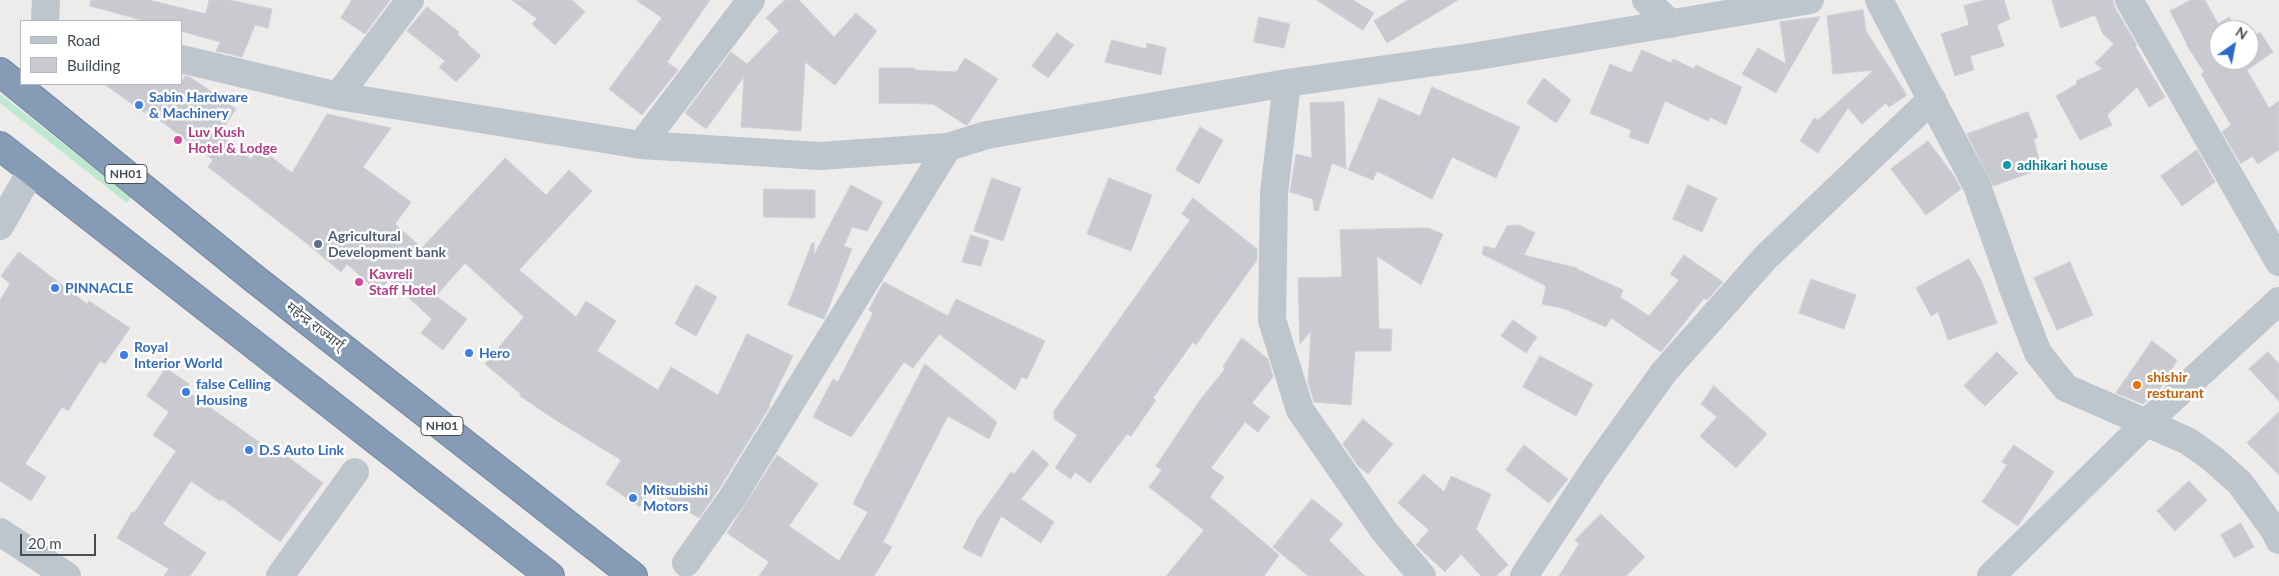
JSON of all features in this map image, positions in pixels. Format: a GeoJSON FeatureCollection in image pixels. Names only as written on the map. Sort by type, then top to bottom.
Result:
{"type":"FeatureCollection","features":[{"type":"Feature","properties":{"kind":"highway","name":"महेन्द्र राज्मार्ग्"},"geometry":{"type":"LineString","coordinates":[[0,72],[244,270],[633,576]]}},
{"type":"Feature","properties":{"kind":"highway"},"geometry":{"type":"LineString","coordinates":[[0,146],[550,576]]}},
{"type":"Feature","properties":{"kind":"street"},"geometry":{"type":"LineString","coordinates":[[45,20],[46,0]]}},
{"type":"Feature","properties":{"kind":"street"},"geometry":{"type":"LineString","coordinates":[[338,96],[410,0]]}},
{"type":"Feature","properties":{"kind":"street"},"geometry":{"type":"LineString","coordinates":[[641,145],[751,0]]}},
{"type":"Feature","properties":{"kind":"street"},"geometry":{"type":"LineString","coordinates":[[1646,0],[1671,24]]}},
{"type":"Feature","properties":{"kind":"street"},"geometry":{"type":"LineString","coordinates":[[182,58],[338,96],[641,145],[820,156],[948,147],[987,135],[1288,83],[1478,56],[1810,0]]}},
{"type":"Feature","properties":{"kind":"street"},"geometry":{"type":"LineString","coordinates":[[1879,0],[1977,186],[2038,353],[2066,388],[2188,441],[2213,460],[2240,483],[2275,531],[2279,540]]}},
{"type":"Feature","properties":{"kind":"street"},"geometry":{"type":"LineString","coordinates":[[2130,0],[2279,262]]}},
{"type":"Feature","properties":{"kind":"street"},"geometry":{"type":"LineString","coordinates":[[1288,83],[1274,193],[1272,320],[1300,410],[1384,531],[1422,576]]}},
{"type":"Feature","properties":{"kind":"street"},"geometry":{"type":"LineString","coordinates":[[1524,576],[1596,467],[1664,372],[1766,257],[1932,98]]}},
{"type":"Feature","properties":{"kind":"street"},"geometry":{"type":"LineString","coordinates":[[686,563],[732,498],[948,147]]}},
{"type":"Feature","properties":{"kind":"street"},"geometry":{"type":"LineString","coordinates":[[0,226],[31,171]]}},
{"type":"Feature","properties":{"kind":"street"},"geometry":{"type":"LineString","coordinates":[[1997,574],[2146,423],[2279,301]]}},
{"type":"Feature","properties":{"kind":"street"},"geometry":{"type":"LineString","coordinates":[[280,576],[355,472]]}},
{"type":"Feature","properties":{"kind":"street"},"geometry":{"type":"LineString","coordinates":[[0,532],[67,576]]}},
{"type":"Feature","properties":{"kind":"green space"},"geometry":{"type":"Polygon","coordinates":[[[0,94],[131,197],[127,203],[0,103],[0,94]]]}},
{"type":"Feature","properties":{"kind":"building"},"geometry":{"type":"Polygon","coordinates":[[[91,0],[149,0],[206,14],[209,0],[229,0],[272,9],[268,28],[255,25],[242,57],[216,51],[220,42],[182,31],[182,20],[141,20],[90,6],[91,0]]]}},
{"type":"Feature","properties":{"kind":"building"},"geometry":{"type":"Polygon","coordinates":[[[352,0],[390,0],[365,34],[341,18],[352,0]]]}},
{"type":"Feature","properties":{"kind":"building"},"geometry":{"type":"Polygon","coordinates":[[[512,0],[572,0],[585,12],[555,45],[532,24],[537,19],[512,0]]]}},
{"type":"Feature","properties":{"kind":"building"},"geometry":{"type":"Polygon","coordinates":[[[636,0],[710,0],[667,62],[678,70],[642,115],[609,89],[662,18],[636,0]]]}},
{"type":"Feature","properties":{"kind":"building"},"geometry":{"type":"Polygon","coordinates":[[[785,0],[799,0],[834,37],[856,13],[877,31],[835,85],[805,62],[801,131],[741,127],[744,77],[706,129],[685,113],[731,52],[747,64],[779,31],[766,18],[785,0]]]}},
{"type":"Feature","properties":{"kind":"building"},"geometry":{"type":"Polygon","coordinates":[[[1317,0],[1353,0],[1374,13],[1363,30],[1317,0]]]}},
{"type":"Feature","properties":{"kind":"building"},"geometry":{"type":"Polygon","coordinates":[[[1408,0],[1458,0],[1387,43],[1374,21],[1408,0]]]}},
{"type":"Feature","properties":{"kind":"building"},"geometry":{"type":"Polygon","coordinates":[[[1984,0],[2004,0],[2010,19],[1997,25],[2004,46],[1970,56],[1974,70],[1955,76],[1941,34],[1969,25],[1964,6],[1984,0]]]}},
{"type":"Feature","properties":{"kind":"building"},"geometry":{"type":"Polygon","coordinates":[[[2052,0],[2113,0],[2115,8],[2137,45],[2135,46],[2165,97],[2149,107],[2137,87],[2107,115],[2112,125],[2080,140],[2056,96],[2077,84],[2076,81],[2102,69],[2095,63],[2114,44],[2103,34],[2095,15],[2061,28],[2052,0]]]}},
{"type":"Feature","properties":{"kind":"building"},"geometry":{"type":"Polygon","coordinates":[[[2191,0],[2205,0],[2216,20],[2209,20],[2209,70],[2247,70],[2269,108],[2279,101],[2279,150],[2258,164],[2252,156],[2241,164],[2222,132],[2231,125],[2201,74],[2204,72],[2186,44],[2170,11],[2191,0]]]}},
{"type":"Feature","properties":{"kind":"building"},"geometry":{"type":"Polygon","coordinates":[[[427,7],[459,32],[457,34],[481,56],[456,82],[439,67],[445,61],[407,31],[427,7]]]}},
{"type":"Feature","properties":{"kind":"building"},"geometry":{"type":"Polygon","coordinates":[[[1863,10],[1866,31],[1907,95],[1889,107],[1886,103],[1862,124],[1848,108],[1818,153],[1800,141],[1814,118],[1818,120],[1874,70],[1833,74],[1827,16],[1863,10]]]}},
{"type":"Feature","properties":{"kind":"building"},"geometry":{"type":"Polygon","coordinates":[[[1259,17],[1290,24],[1284,48],[1254,42],[1259,17]]]}},
{"type":"Feature","properties":{"kind":"building"},"geometry":{"type":"Polygon","coordinates":[[[1820,17],[1776,93],[1742,74],[1758,48],[1786,64],[1780,22],[1820,17]]]}},
{"type":"Feature","properties":{"kind":"building"},"geometry":{"type":"Polygon","coordinates":[[[2260,32],[2273,52],[2259,62],[2259,33],[2260,32]]]}},
{"type":"Feature","properties":{"kind":"building"},"geometry":{"type":"Polygon","coordinates":[[[1057,33],[1074,45],[1048,78],[1032,66],[1057,33]]]}},
{"type":"Feature","properties":{"kind":"building"},"geometry":{"type":"Polygon","coordinates":[[[1112,40],[1146,49],[1147,43],[1166,48],[1161,75],[1105,62],[1112,40]]]}},
{"type":"Feature","properties":{"kind":"building"},"geometry":{"type":"Polygon","coordinates":[[[1642,50],[1671,63],[1673,59],[1694,69],[1696,65],[1742,87],[1726,125],[1710,117],[1708,121],[1665,101],[1648,144],[1629,137],[1631,130],[1590,113],[1610,64],[1631,73],[1642,50]]]}},
{"type":"Feature","properties":{"kind":"building"},"geometry":{"type":"Polygon","coordinates":[[[965,58],[998,79],[968,124],[966,125],[933,104],[879,103],[879,68],[915,68],[915,70],[956,72],[965,58]]]}},
{"type":"Feature","properties":{"kind":"building"},"geometry":{"type":"Polygon","coordinates":[[[185,76],[190,77],[236,109],[219,134],[251,159],[260,148],[292,173],[327,114],[391,128],[363,167],[411,202],[395,224],[422,248],[505,158],[546,195],[569,170],[592,191],[519,270],[576,317],[586,301],[616,321],[597,351],[658,390],[671,367],[718,395],[747,334],[793,356],[770,406],[699,518],[652,489],[640,507],[606,484],[621,460],[520,396],[521,394],[485,364],[524,317],[465,263],[436,296],[467,319],[443,350],[421,333],[432,319],[389,280],[378,292],[347,264],[341,272],[208,167],[213,160],[146,110],[145,113],[105,85],[182,85],[185,76]]]}},
{"type":"Feature","properties":{"kind":"building"},"geometry":{"type":"Polygon","coordinates":[[[1544,78],[1571,100],[1556,123],[1527,103],[1544,78]]]}},
{"type":"Feature","properties":{"kind":"building"},"geometry":{"type":"Polygon","coordinates":[[[1432,87],[1520,127],[1496,178],[1452,157],[1432,199],[1377,171],[1373,180],[1348,170],[1379,98],[1420,116],[1432,87]]]}},
{"type":"Feature","properties":{"kind":"building"},"geometry":{"type":"Polygon","coordinates":[[[1344,102],[1346,169],[1332,163],[1318,211],[1314,210],[1313,199],[1290,192],[1296,154],[1312,158],[1310,103],[1344,102]]]}},
{"type":"Feature","properties":{"kind":"building"},"geometry":{"type":"Polygon","coordinates":[[[2028,112],[2038,137],[2034,139],[2041,169],[1993,186],[1967,134],[2028,112]]]}},
{"type":"Feature","properties":{"kind":"building"},"geometry":{"type":"Polygon","coordinates":[[[1200,127],[1223,140],[1199,184],[1176,170],[1200,127]]]}},
{"type":"Feature","properties":{"kind":"building"},"geometry":{"type":"Polygon","coordinates":[[[1928,141],[1954,176],[1961,189],[1926,215],[1891,169],[1928,141]]]}},
{"type":"Feature","properties":{"kind":"building"},"geometry":{"type":"Polygon","coordinates":[[[2197,150],[2215,182],[2182,206],[2161,176],[2197,150]]]}},
{"type":"Feature","properties":{"kind":"building"},"geometry":{"type":"Polygon","coordinates":[[[992,178],[1021,188],[1003,241],[974,231],[992,178]]]}},
{"type":"Feature","properties":{"kind":"building"},"geometry":{"type":"Polygon","coordinates":[[[1109,178],[1152,195],[1131,251],[1087,234],[1109,178]]]}},
{"type":"Feature","properties":{"kind":"building"},"geometry":{"type":"Polygon","coordinates":[[[851,185],[883,202],[867,231],[852,227],[844,246],[852,249],[824,319],[788,305],[812,243],[814,243],[814,255],[851,185]]]}},
{"type":"Feature","properties":{"kind":"building"},"geometry":{"type":"Polygon","coordinates":[[[1688,185],[1717,198],[1702,232],[1673,219],[1688,185]]]}},
{"type":"Feature","properties":{"kind":"building"},"geometry":{"type":"Polygon","coordinates":[[[764,189],[815,190],[815,218],[764,217],[764,189]]]}},
{"type":"Feature","properties":{"kind":"building"},"geometry":{"type":"Polygon","coordinates":[[[1193,198],[1257,249],[1257,260],[1196,345],[1193,342],[1153,398],[1156,400],[1131,436],[1127,434],[1090,483],[1075,472],[1071,479],[1055,468],[1077,435],[1054,419],[1054,411],[1190,220],[1182,214],[1193,198]]]}},
{"type":"Feature","properties":{"kind":"building"},"geometry":{"type":"Polygon","coordinates":[[[1519,225],[1535,233],[1524,255],[1577,268],[1623,290],[1620,297],[1649,316],[1679,280],[1670,274],[1684,255],[1723,282],[1707,300],[1704,298],[1661,352],[1611,318],[1606,327],[1565,309],[1542,304],[1546,286],[1482,254],[1484,246],[1495,249],[1507,226],[1519,225]]]}},
{"type":"Feature","properties":{"kind":"building"},"geometry":{"type":"Polygon","coordinates":[[[1428,228],[1443,234],[1421,285],[1377,256],[1379,329],[1392,329],[1391,351],[1355,351],[1351,405],[1314,402],[1308,382],[1311,331],[1300,344],[1298,278],[1342,277],[1340,230],[1428,228]]]}},
{"type":"Feature","properties":{"kind":"building"},"geometry":{"type":"Polygon","coordinates":[[[971,235],[989,241],[981,266],[962,262],[971,235]]]}},
{"type":"Feature","properties":{"kind":"building"},"geometry":{"type":"Polygon","coordinates":[[[19,252],[87,304],[89,301],[130,328],[105,364],[100,361],[68,411],[62,407],[25,464],[46,477],[31,501],[0,481],[0,300],[10,284],[1,276],[19,252]]]}},
{"type":"Feature","properties":{"kind":"building"},"geometry":{"type":"Polygon","coordinates":[[[1969,259],[1982,282],[1997,323],[1948,340],[1938,312],[1931,316],[1916,288],[1969,259]]]}},
{"type":"Feature","properties":{"kind":"building"},"geometry":{"type":"Polygon","coordinates":[[[2070,262],[2093,315],[2057,330],[2034,278],[2070,262]]]}},
{"type":"Feature","properties":{"kind":"building"},"geometry":{"type":"Polygon","coordinates":[[[1811,279],[1856,295],[1844,329],[1799,313],[1811,279]]]}},
{"type":"Feature","properties":{"kind":"building"},"geometry":{"type":"Polygon","coordinates":[[[884,282],[948,316],[956,299],[1045,341],[1027,379],[1022,377],[1015,390],[939,334],[913,368],[904,362],[851,437],[813,417],[833,379],[838,382],[873,313],[869,310],[884,282]]]}},
{"type":"Feature","properties":{"kind":"building"},"geometry":{"type":"Polygon","coordinates":[[[696,285],[717,297],[696,336],[675,324],[696,285]]]}},
{"type":"Feature","properties":{"kind":"building"},"geometry":{"type":"Polygon","coordinates":[[[1513,320],[1537,337],[1526,353],[1501,336],[1513,320]]]}},
{"type":"Feature","properties":{"kind":"building"},"geometry":{"type":"Polygon","coordinates":[[[1242,338],[1268,359],[1273,377],[1252,403],[1270,417],[1258,432],[1245,422],[1211,468],[1224,477],[1210,497],[1279,555],[1264,576],[1166,576],[1204,530],[1149,487],[1162,470],[1156,466],[1200,400],[1225,369],[1223,367],[1242,338]]]}},
{"type":"Feature","properties":{"kind":"building"},"geometry":{"type":"Polygon","coordinates":[[[2152,341],[2177,360],[2160,389],[2143,404],[2116,393],[2152,341]]]}},
{"type":"Feature","properties":{"kind":"building"},"geometry":{"type":"Polygon","coordinates":[[[1997,352],[2018,373],[1985,406],[1964,386],[1997,352]]]}},
{"type":"Feature","properties":{"kind":"building"},"geometry":{"type":"Polygon","coordinates":[[[2268,352],[2279,364],[2279,401],[2249,369],[2268,352]]]}},
{"type":"Feature","properties":{"kind":"building"},"geometry":{"type":"Polygon","coordinates":[[[1540,356],[1593,384],[1576,416],[1523,387],[1540,356]]]}},
{"type":"Feature","properties":{"kind":"building"},"geometry":{"type":"Polygon","coordinates":[[[925,364],[997,422],[989,439],[948,416],[883,542],[892,547],[874,576],[759,576],[769,562],[727,533],[777,455],[818,484],[789,526],[839,561],[868,512],[853,504],[925,364]]]}},
{"type":"Feature","properties":{"kind":"building"},"geometry":{"type":"Polygon","coordinates":[[[166,368],[189,384],[185,390],[282,458],[284,454],[323,483],[280,542],[222,499],[220,501],[191,481],[163,524],[206,553],[190,576],[164,576],[169,569],[117,538],[132,512],[134,513],[176,451],[153,435],[169,412],[147,396],[166,368]]]}},
{"type":"Feature","properties":{"kind":"building"},"geometry":{"type":"Polygon","coordinates":[[[1714,386],[1767,434],[1736,468],[1700,436],[1717,417],[1701,404],[1714,386]]]}},
{"type":"Feature","properties":{"kind":"building"},"geometry":{"type":"Polygon","coordinates":[[[2279,412],[2279,475],[2247,443],[2279,412]]]}},
{"type":"Feature","properties":{"kind":"building"},"geometry":{"type":"Polygon","coordinates":[[[1363,419],[1393,444],[1368,474],[1358,466],[1343,444],[1363,419]]]}},
{"type":"Feature","properties":{"kind":"building"},"geometry":{"type":"Polygon","coordinates":[[[1524,445],[1568,479],[1549,503],[1506,470],[1524,445]]]}},
{"type":"Feature","properties":{"kind":"building"},"geometry":{"type":"Polygon","coordinates":[[[2014,445],[2054,472],[2018,526],[1982,502],[2007,465],[2002,462],[2014,445]]]}},
{"type":"Feature","properties":{"kind":"building"},"geometry":{"type":"Polygon","coordinates":[[[1033,450],[1049,464],[1021,499],[1054,522],[1041,543],[1001,516],[981,557],[963,548],[977,520],[1011,472],[1014,474],[1033,450]]]}},
{"type":"Feature","properties":{"kind":"building"},"geometry":{"type":"Polygon","coordinates":[[[1424,474],[1444,492],[1451,476],[1491,494],[1476,529],[1508,565],[1496,576],[1481,576],[1461,554],[1445,572],[1416,545],[1429,530],[1398,503],[1424,474]]]}},
{"type":"Feature","properties":{"kind":"building"},"geometry":{"type":"Polygon","coordinates":[[[2189,481],[2207,500],[2175,531],[2157,511],[2189,481]]]}},
{"type":"Feature","properties":{"kind":"building"},"geometry":{"type":"Polygon","coordinates":[[[1312,499],[1343,524],[1329,540],[1365,576],[1308,576],[1273,547],[1312,499]]]}},
{"type":"Feature","properties":{"kind":"building"},"geometry":{"type":"Polygon","coordinates":[[[1601,514],[1645,557],[1626,576],[1559,576],[1579,544],[1575,540],[1601,514]]]}},
{"type":"Feature","properties":{"kind":"building"},"geometry":{"type":"Polygon","coordinates":[[[2241,523],[2254,547],[2234,558],[2221,535],[2241,523]]]}},
{"type":"Feature","properties":{"kind":"place","name":"Sabin Hardware & Machinery"},"geometry":{"type":"Point","coordinates":[139,105]}},
{"type":"Feature","properties":{"kind":"place","name":"Luv Kush Hotel & Lodge"},"geometry":{"type":"Point","coordinates":[178,140]}},
{"type":"Feature","properties":{"kind":"place","name":"adhikari house"},"geometry":{"type":"Point","coordinates":[2007,165]}},
{"type":"Feature","properties":{"kind":"place","name":"Agricultural Development bank"},"geometry":{"type":"Point","coordinates":[318,244]}},
{"type":"Feature","properties":{"kind":"place","name":"Kavreli Staff Hotel"},"geometry":{"type":"Point","coordinates":[359,282]}},
{"type":"Feature","properties":{"kind":"place","name":"PINNACLE"},"geometry":{"type":"Point","coordinates":[55,288]}},
{"type":"Feature","properties":{"kind":"place","name":"Hero"},"geometry":{"type":"Point","coordinates":[469,353]}},
{"type":"Feature","properties":{"kind":"place","name":"Royal Interior World"},"geometry":{"type":"Point","coordinates":[124,355]}},
{"type":"Feature","properties":{"kind":"place","name":"shishir resturant"},"geometry":{"type":"Point","coordinates":[2137,385]}},
{"type":"Feature","properties":{"kind":"place","name":"false Celling Housing"},"geometry":{"type":"Point","coordinates":[186,392]}},
{"type":"Feature","properties":{"kind":"place","name":"D.S Auto Link"},"geometry":{"type":"Point","coordinates":[249,450]}},
{"type":"Feature","properties":{"kind":"place","name":"Mitsubishi Motors"},"geometry":{"type":"Point","coordinates":[633,498]}}]}
